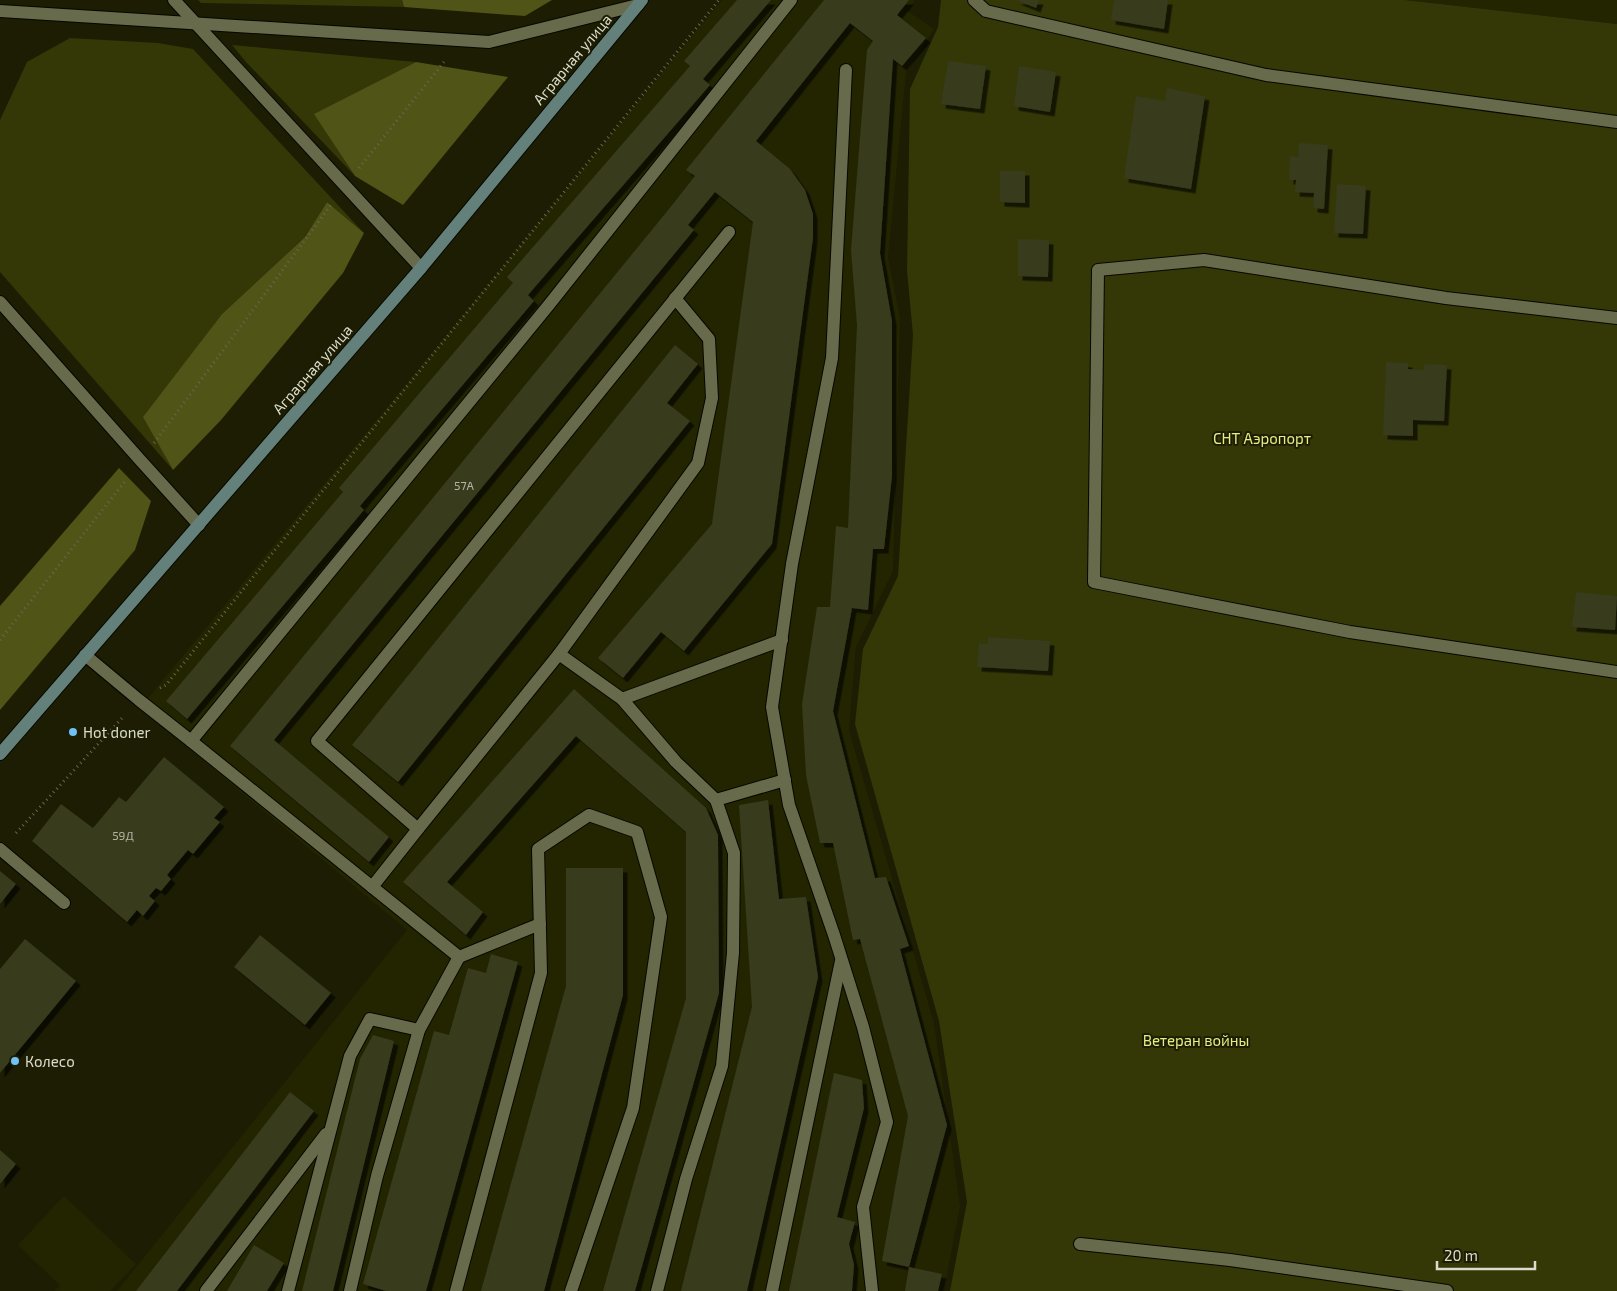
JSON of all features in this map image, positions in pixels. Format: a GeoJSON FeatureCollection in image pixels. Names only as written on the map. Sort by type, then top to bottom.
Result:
{"type":"FeatureCollection","features":[{"type":"Feature","properties":{"kind":"street","name":"Аграрная улица"},"geometry":{"type":"LineString","coordinates":[[0,754],[421,268],[640,2]]}},
{"type":"Feature","properties":{"kind":"lane"},"geometry":{"type":"LineString","coordinates":[[174,0],[421,268]]}},
{"type":"Feature","properties":{"kind":"lane"},"geometry":{"type":"LineString","coordinates":[[191,741],[548,306],[791,0]]}},
{"type":"Feature","properties":{"kind":"lane"},"geometry":{"type":"LineString","coordinates":[[974,0],[986,11],[1266,75],[1617,122]]}},
{"type":"Feature","properties":{"kind":"lane"},"geometry":{"type":"LineString","coordinates":[[0,11],[489,42],[640,2]]}},
{"type":"Feature","properties":{"kind":"lane"},"geometry":{"type":"LineString","coordinates":[[846,70],[832,358],[792,564],[772,707],[789,805],[863,1027],[887,1122],[863,1207],[872,1291]]}},
{"type":"Feature","properties":{"kind":"lane"},"geometry":{"type":"LineString","coordinates":[[418,829],[317,741],[729,232]]}},
{"type":"Feature","properties":{"kind":"lane"},"geometry":{"type":"LineString","coordinates":[[1617,318],[1446,298],[1204,260],[1098,270],[1094,582],[1350,632],[1617,672]]}},
{"type":"Feature","properties":{"kind":"lane"},"geometry":{"type":"LineString","coordinates":[[372,887],[559,654],[698,463],[712,398],[708,339],[675,298]]}},
{"type":"Feature","properties":{"kind":"lane"},"geometry":{"type":"LineString","coordinates":[[0,302],[199,525]]}},
{"type":"Feature","properties":{"kind":"lane"},"geometry":{"type":"LineString","coordinates":[[622,699],[782,640]]}},
{"type":"Feature","properties":{"kind":"lane"},"geometry":{"type":"LineString","coordinates":[[559,654],[622,699],[676,762],[716,800],[734,854],[733,954],[722,1066],[686,1180],[657,1291]]}},
{"type":"Feature","properties":{"kind":"lane"},"geometry":{"type":"LineString","coordinates":[[85,656],[459,958]]}},
{"type":"Feature","properties":{"kind":"lane"},"geometry":{"type":"LineString","coordinates":[[716,800],[785,780]]}},
{"type":"Feature","properties":{"kind":"lane"},"geometry":{"type":"LineString","coordinates":[[456,1291],[541,973],[538,849],[589,816],[637,832],[662,918],[633,1108],[571,1291]]}},
{"type":"Feature","properties":{"kind":"lane"},"geometry":{"type":"LineString","coordinates":[[0,850],[64,903]]}},
{"type":"Feature","properties":{"kind":"lane"},"geometry":{"type":"LineString","coordinates":[[350,1291],[377,1176],[419,1030],[459,958],[540,924]]}},
{"type":"Feature","properties":{"kind":"lane"},"geometry":{"type":"LineString","coordinates":[[772,1291],[841,958]]}},
{"type":"Feature","properties":{"kind":"lane"},"geometry":{"type":"LineString","coordinates":[[288,1291],[350,1056],[370,1019],[419,1030]]}},
{"type":"Feature","properties":{"kind":"lane"},"geometry":{"type":"LineString","coordinates":[[206,1291],[331,1128]]}},
{"type":"Feature","properties":{"kind":"lane"},"geometry":{"type":"LineString","coordinates":[[1080,1244],[1230,1260],[1447,1291]]}},
{"type":"Feature","properties":{"kind":"path"},"geometry":{"type":"LineString","coordinates":[[0,850],[138,700],[166,684],[719,0]]}},
{"type":"Feature","properties":{"kind":"path"},"geometry":{"type":"LineString","coordinates":[[0,640],[140,461],[345,186],[461,40]]}},
{"type":"Feature","properties":{"kind":"shaded area"},"geometry":{"type":"Polygon","coordinates":[[[722,0],[915,0],[907,11],[934,29],[906,73],[888,257],[900,318],[893,571],[856,647],[849,730],[934,1023],[960,1206],[944,1291],[117,1291],[407,930],[140,708],[722,0]]]}},
{"type":"Feature","properties":{"kind":"shaded area"},"geometry":{"type":"Polygon","coordinates":[[[1405,0],[1617,0],[1617,24],[1405,0]]]}},
{"type":"Feature","properties":{"kind":"shaded area"},"geometry":{"type":"Polygon","coordinates":[[[64,1196],[136,1264],[110,1291],[55,1291],[60,1285],[18,1245],[64,1196]]]}},
{"type":"Feature","properties":{"kind":"green space"},"geometry":{"type":"Polygon","coordinates":[[[198,0],[402,0],[404,7],[201,3],[198,0]]]}},
{"type":"Feature","properties":{"kind":"green space"},"geometry":{"type":"Polygon","coordinates":[[[402,0],[552,0],[525,16],[404,7],[402,0]]]}},
{"type":"Feature","properties":{"kind":"green space","name":"СНТ Аэропорт"},"geometry":{"type":"Polygon","coordinates":[[[941,0],[1405,0],[1617,24],[1617,1291],[950,1291],[967,1202],[939,1021],[855,724],[863,649],[898,576],[913,335],[907,271],[910,89],[938,27],[941,0]]]}},
{"type":"Feature","properties":{"kind":"green space"},"geometry":{"type":"Polygon","coordinates":[[[70,38],[158,43],[193,49],[364,233],[327,202],[305,237],[222,314],[144,417],[173,470],[0,272],[0,120],[27,62],[70,38]]]}},
{"type":"Feature","properties":{"kind":"green space"},"geometry":{"type":"Polygon","coordinates":[[[232,45],[416,62],[315,114],[355,176],[232,45]]]}},
{"type":"Feature","properties":{"kind":"green space"},"geometry":{"type":"Polygon","coordinates":[[[416,62],[508,77],[403,205],[355,176],[314,114],[416,62]]]}},
{"type":"Feature","properties":{"kind":"green space"},"geometry":{"type":"Polygon","coordinates":[[[327,202],[364,233],[343,273],[221,420],[173,470],[143,417],[222,314],[305,237],[327,202]]]}},
{"type":"Feature","properties":{"kind":"green space"},"geometry":{"type":"Polygon","coordinates":[[[119,468],[151,501],[135,550],[0,710],[0,606],[119,468]]]}},
{"type":"Feature","properties":{"kind":"building"},"geometry":{"type":"Polygon","coordinates":[[[737,0],[771,0],[703,79],[710,85],[528,295],[534,301],[360,506],[364,510],[187,719],[166,701],[343,492],[339,488],[513,283],[507,277],[690,66],[684,61],[737,0]]]}},
{"type":"Feature","properties":{"kind":"building"},"geometry":{"type":"Polygon","coordinates":[[[824,0],[909,0],[897,15],[926,38],[902,66],[893,59],[880,253],[892,321],[892,476],[884,549],[873,549],[868,610],[852,608],[833,711],[875,878],[886,877],[909,946],[900,949],[947,1125],[909,1267],[882,1261],[908,1116],[860,939],[853,940],[833,843],[820,843],[806,775],[802,704],[817,607],[830,607],[836,526],[848,528],[857,325],[851,250],[867,50],[873,41],[850,23],[756,141],[790,169],[805,190],[813,214],[813,238],[772,544],[684,651],[661,632],[623,678],[598,658],[712,524],[753,222],[715,192],[688,225],[694,230],[274,740],[389,837],[369,862],[230,746],[669,209],[695,176],[686,170],[824,0]]]}},
{"type":"Feature","properties":{"kind":"building"},"geometry":{"type":"Polygon","coordinates":[[[1016,0],[1039,0],[1036,8],[1016,0]]]}},
{"type":"Feature","properties":{"kind":"building"},"geometry":{"type":"Polygon","coordinates":[[[1114,0],[1168,0],[1164,29],[1111,20],[1114,0]]]}},
{"type":"Feature","properties":{"kind":"building"},"geometry":{"type":"Polygon","coordinates":[[[948,61],[986,66],[980,109],[941,104],[948,61]]]}},
{"type":"Feature","properties":{"kind":"building"},"geometry":{"type":"Polygon","coordinates":[[[1019,66],[1056,72],[1050,112],[1014,106],[1019,66]]]}},
{"type":"Feature","properties":{"kind":"building"},"geometry":{"type":"Polygon","coordinates":[[[1167,88],[1205,96],[1191,189],[1124,178],[1136,96],[1165,101],[1167,88]]]}},
{"type":"Feature","properties":{"kind":"building"},"geometry":{"type":"Polygon","coordinates":[[[1299,143],[1328,145],[1324,209],[1313,208],[1314,193],[1295,192],[1296,180],[1289,180],[1290,156],[1298,157],[1299,143]]]}},
{"type":"Feature","properties":{"kind":"building"},"geometry":{"type":"Polygon","coordinates":[[[1000,171],[1025,171],[1025,203],[1000,202],[1000,171]]]}},
{"type":"Feature","properties":{"kind":"building"},"geometry":{"type":"Polygon","coordinates":[[[1337,184],[1366,186],[1363,234],[1334,233],[1337,184]]]}},
{"type":"Feature","properties":{"kind":"building"},"geometry":{"type":"Polygon","coordinates":[[[1018,239],[1049,240],[1048,277],[1018,276],[1018,239]]]}},
{"type":"Feature","properties":{"kind":"building"},"geometry":{"type":"Polygon","coordinates":[[[675,345],[698,364],[667,403],[690,421],[398,782],[352,745],[675,345]]]}},
{"type":"Feature","properties":{"kind":"building"},"geometry":{"type":"Polygon","coordinates":[[[1386,362],[1408,363],[1408,369],[1424,370],[1424,364],[1447,365],[1444,421],[1413,420],[1413,436],[1383,435],[1386,362]]]}},
{"type":"Feature","properties":{"kind":"building"},"geometry":{"type":"Polygon","coordinates":[[[1576,592],[1617,596],[1615,630],[1572,627],[1576,592]]]}},
{"type":"Feature","properties":{"kind":"building"},"geometry":{"type":"Polygon","coordinates":[[[988,637],[1050,641],[1048,671],[977,667],[979,643],[988,644],[988,637]]]}},
{"type":"Feature","properties":{"kind":"building"},"geometry":{"type":"Polygon","coordinates":[[[574,689],[706,808],[718,835],[719,993],[635,1291],[603,1291],[686,998],[686,832],[576,736],[447,882],[483,912],[466,935],[403,882],[574,689]]]}},
{"type":"Feature","properties":{"kind":"building"},"geometry":{"type":"Polygon","coordinates":[[[164,757],[224,807],[214,818],[220,822],[193,854],[188,850],[167,875],[171,879],[161,891],[156,888],[149,896],[155,901],[143,916],[137,910],[127,922],[32,841],[61,804],[93,828],[119,797],[126,802],[164,757]]]}},
{"type":"Feature","properties":{"kind":"building"},"geometry":{"type":"Polygon","coordinates":[[[768,800],[779,899],[806,897],[818,977],[747,1291],[681,1291],[752,1007],[739,805],[768,800]]]}},
{"type":"Feature","properties":{"kind":"building"},"geometry":{"type":"Polygon","coordinates":[[[566,868],[623,868],[623,995],[544,1291],[481,1291],[566,986],[566,868]]]}},
{"type":"Feature","properties":{"kind":"building"},"geometry":{"type":"Polygon","coordinates":[[[0,871],[16,884],[0,904],[0,871]]]}},
{"type":"Feature","properties":{"kind":"building"},"geometry":{"type":"Polygon","coordinates":[[[260,935],[331,993],[305,1025],[234,967],[260,935]]]}},
{"type":"Feature","properties":{"kind":"building"},"geometry":{"type":"Polygon","coordinates":[[[25,939],[76,981],[0,1073],[0,969],[25,939]]]}},
{"type":"Feature","properties":{"kind":"building"},"geometry":{"type":"Polygon","coordinates":[[[491,954],[518,962],[426,1291],[386,1291],[363,1284],[434,1031],[449,1035],[468,968],[486,973],[491,954]]]}},
{"type":"Feature","properties":{"kind":"building"},"geometry":{"type":"Polygon","coordinates":[[[373,1035],[394,1041],[333,1291],[302,1291],[360,1059],[373,1035]]]}},
{"type":"Feature","properties":{"kind":"building"},"geometry":{"type":"Polygon","coordinates":[[[834,1073],[862,1080],[864,1108],[837,1217],[855,1222],[849,1244],[854,1265],[852,1291],[789,1291],[834,1073]]]}},
{"type":"Feature","properties":{"kind":"building"},"geometry":{"type":"Polygon","coordinates":[[[290,1092],[314,1111],[177,1291],[136,1291],[290,1092]]]}},
{"type":"Feature","properties":{"kind":"building"},"geometry":{"type":"Polygon","coordinates":[[[0,1150],[16,1164],[0,1184],[0,1150]]]}},
{"type":"Feature","properties":{"kind":"building"},"geometry":{"type":"Polygon","coordinates":[[[254,1245],[284,1263],[267,1291],[227,1291],[254,1245]]]}},
{"type":"Feature","properties":{"kind":"building"},"geometry":{"type":"Polygon","coordinates":[[[909,1267],[942,1274],[938,1291],[905,1291],[909,1267]]]}},
{"type":"Feature","properties":{"kind":"place","name":"Hot doner"},"geometry":{"type":"Point","coordinates":[73,732]}},
{"type":"Feature","properties":{"kind":"place","name":"Колесо"},"geometry":{"type":"Point","coordinates":[15,1061]}},
{"type":"Feature","properties":{"kind":"park label","name":"Ветеран войны"},"geometry":{"type":"Point","coordinates":[1196,1040]}}]}
